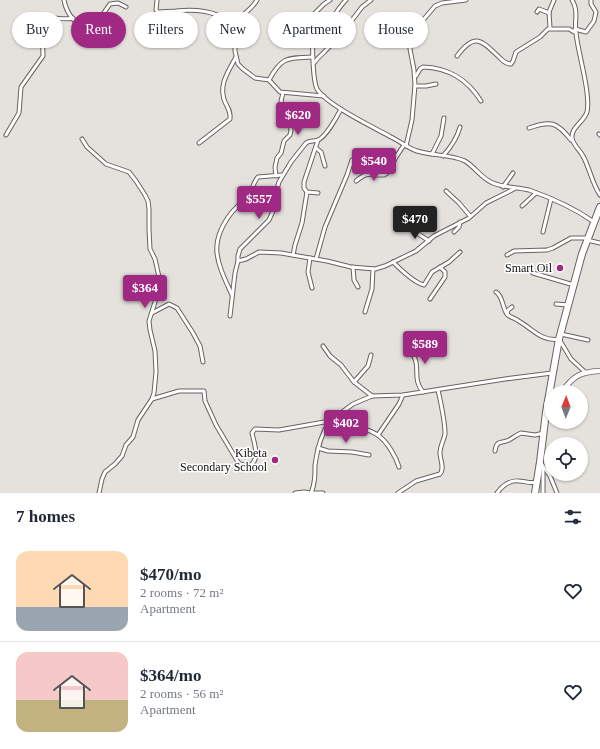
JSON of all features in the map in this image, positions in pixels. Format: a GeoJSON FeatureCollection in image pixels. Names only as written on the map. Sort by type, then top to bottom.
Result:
{"type":"FeatureCollection","features":[{"type":"Feature","properties":{"kind":"highway"},"geometry":{"type":"LineString","coordinates":[[550,385],[560,337],[574,284],[600,207]]}},
{"type":"Feature","properties":{"kind":"highway"},"geometry":{"type":"LineString","coordinates":[[535,493],[542,464],[544,429]]}},
{"type":"Feature","properties":{"kind":"main road"},"geometry":{"type":"LineString","coordinates":[[568,385],[574,378],[585,372],[600,371]]}},
{"type":"Feature","properties":{"kind":"street"},"geometry":{"type":"LineString","coordinates":[[64,0],[67,11],[71,16]]}},
{"type":"Feature","properties":{"kind":"street"},"geometry":{"type":"LineString","coordinates":[[157,0],[156,10],[158,12],[186,10],[209,12]]}},
{"type":"Feature","properties":{"kind":"street"},"geometry":{"type":"LineString","coordinates":[[248,12],[257,0]]}},
{"type":"Feature","properties":{"kind":"street"},"geometry":{"type":"LineString","coordinates":[[316,12],[330,0]]}},
{"type":"Feature","properties":{"kind":"street"},"geometry":{"type":"LineString","coordinates":[[339,0],[341,5]]}},
{"type":"Feature","properties":{"kind":"street"},"geometry":{"type":"LineString","coordinates":[[346,0],[331,20],[316,33],[313,38],[315,81],[317,88],[324,96],[342,109],[405,146],[417,151],[465,161],[490,182],[503,187],[536,193],[575,210],[594,222]]}},
{"type":"Feature","properties":{"kind":"street"},"geometry":{"type":"LineString","coordinates":[[314,63],[320,55],[334,43],[335,37],[343,32],[362,7],[371,0]]}},
{"type":"Feature","properties":{"kind":"street"},"geometry":{"type":"LineString","coordinates":[[356,181],[366,174],[382,175],[389,172],[396,157],[405,146],[412,120],[415,86],[410,49],[410,44],[414,33],[435,6],[442,3],[466,0]]}},
{"type":"Feature","properties":{"kind":"street"},"geometry":{"type":"LineString","coordinates":[[550,28],[549,13],[554,0]]}},
{"type":"Feature","properties":{"kind":"street"},"geometry":{"type":"LineString","coordinates":[[572,0],[576,8],[575,31],[586,90],[587,112],[572,133],[573,142]]}},
{"type":"Feature","properties":{"kind":"street"},"geometry":{"type":"LineString","coordinates":[[457,56],[467,44],[476,41],[482,43],[505,62],[511,64],[518,50],[540,37],[550,28],[586,32],[594,21],[596,12],[591,4],[591,0]]}},
{"type":"Feature","properties":{"kind":"street"},"geometry":{"type":"LineString","coordinates":[[104,12],[110,4],[118,3],[126,6]]}},
{"type":"Feature","properties":{"kind":"street"},"geometry":{"type":"LineString","coordinates":[[537,12],[539,9],[549,13]]}},
{"type":"Feature","properties":{"kind":"street"},"geometry":{"type":"LineString","coordinates":[[6,136],[19,113],[21,87],[43,56],[41,41],[44,20],[48,18],[63,20],[71,18]]}},
{"type":"Feature","properties":{"kind":"street"},"geometry":{"type":"LineString","coordinates":[[235,48],[236,57],[240,66],[258,79],[269,80],[277,89],[283,92],[324,96]]}},
{"type":"Feature","properties":{"kind":"street"},"geometry":{"type":"LineString","coordinates":[[199,143],[230,119],[230,111],[224,98],[223,84],[224,79],[236,57]]}},
{"type":"Feature","properties":{"kind":"street"},"geometry":{"type":"LineString","coordinates":[[269,80],[276,67],[286,59],[313,57]]}},
{"type":"Feature","properties":{"kind":"street"},"geometry":{"type":"LineString","coordinates":[[415,78],[420,69],[424,67],[450,72],[461,78],[481,101]]}},
{"type":"Feature","properties":{"kind":"street"},"geometry":{"type":"LineString","coordinates":[[415,86],[436,84]]}},
{"type":"Feature","properties":{"kind":"street"},"geometry":{"type":"LineString","coordinates":[[276,176],[275,167],[277,158],[281,153],[284,141],[290,135],[292,130],[289,118],[281,101],[283,92]]}},
{"type":"Feature","properties":{"kind":"street"},"geometry":{"type":"LineString","coordinates":[[293,255],[302,223],[307,192],[304,188],[304,177],[310,166],[318,140],[328,130],[342,109]]}},
{"type":"Feature","properties":{"kind":"street"},"geometry":{"type":"LineString","coordinates":[[432,154],[441,136],[444,118]]}},
{"type":"Feature","properties":{"kind":"street"},"geometry":{"type":"LineString","coordinates":[[529,128],[544,123],[554,124],[563,130],[585,159],[592,180],[600,195]]}},
{"type":"Feature","properties":{"kind":"street"},"geometry":{"type":"LineString","coordinates":[[443,156],[453,145],[460,127]]}},
{"type":"Feature","properties":{"kind":"street"},"geometry":{"type":"LineString","coordinates":[[82,139],[87,147],[102,162],[129,172],[148,201],[150,249],[155,259],[159,281],[151,314],[150,330],[154,347],[156,372],[155,390],[152,399],[138,420],[134,435],[126,445],[122,456],[105,472],[99,493]]}},
{"type":"Feature","properties":{"kind":"street"},"geometry":{"type":"LineString","coordinates":[[230,316],[235,273],[240,249],[269,220],[274,209],[276,189],[282,175],[291,162],[306,143],[312,140],[318,140]]}},
{"type":"Feature","properties":{"kind":"street"},"geometry":{"type":"LineString","coordinates":[[316,148],[321,152],[325,166]]}},
{"type":"Feature","properties":{"kind":"street"},"geometry":{"type":"LineString","coordinates":[[316,259],[325,228],[352,160],[363,163],[383,174],[386,174]]}},
{"type":"Feature","properties":{"kind":"street"},"geometry":{"type":"LineString","coordinates":[[503,187],[513,173]]}},
{"type":"Feature","properties":{"kind":"street"},"geometry":{"type":"LineString","coordinates":[[233,296],[220,270],[218,258],[219,233],[233,212],[249,194],[258,178],[282,175]]}},
{"type":"Feature","properties":{"kind":"street"},"geometry":{"type":"LineString","coordinates":[[238,261],[240,259],[246,259],[259,252],[281,253],[353,267],[373,269],[385,266],[416,251],[440,233],[470,216],[486,203],[515,188]]}},
{"type":"Feature","properties":{"kind":"street"},"geometry":{"type":"LineString","coordinates":[[446,191],[470,216]]}},
{"type":"Feature","properties":{"kind":"street"},"geometry":{"type":"LineString","coordinates":[[307,192],[318,193]]}},
{"type":"Feature","properties":{"kind":"street"},"geometry":{"type":"LineString","coordinates":[[522,206],[536,193]]}},
{"type":"Feature","properties":{"kind":"street"},"geometry":{"type":"LineString","coordinates":[[542,232],[551,199]]}},
{"type":"Feature","properties":{"kind":"street"},"geometry":{"type":"LineString","coordinates":[[454,232],[459,227],[460,222]]}},
{"type":"Feature","properties":{"kind":"street"},"geometry":{"type":"LineString","coordinates":[[408,227],[429,241]]}},
{"type":"Feature","properties":{"kind":"street"},"geometry":{"type":"LineString","coordinates":[[507,255],[514,251],[546,250],[553,248],[571,238],[588,239],[600,243]]}},
{"type":"Feature","properties":{"kind":"street"},"geometry":{"type":"LineString","coordinates":[[393,262],[399,269],[422,285],[426,284],[432,272],[454,258],[460,252]]}},
{"type":"Feature","properties":{"kind":"street"},"geometry":{"type":"LineString","coordinates":[[310,258],[308,272],[312,288]]}},
{"type":"Feature","properties":{"kind":"street"},"geometry":{"type":"LineString","coordinates":[[353,267],[354,280],[358,287]]}},
{"type":"Feature","properties":{"kind":"street"},"geometry":{"type":"LineString","coordinates":[[430,299],[445,277],[445,272],[440,267]]}},
{"type":"Feature","properties":{"kind":"street"},"geometry":{"type":"LineString","coordinates":[[365,312],[372,289],[373,269]]}},
{"type":"Feature","properties":{"kind":"street"},"geometry":{"type":"LineString","coordinates":[[533,273],[574,284]]}},
{"type":"Feature","properties":{"kind":"street"},"geometry":{"type":"LineString","coordinates":[[496,292],[500,295],[503,307],[510,318],[517,320],[542,337],[550,340],[560,337],[588,340]]}},
{"type":"Feature","properties":{"kind":"street"},"geometry":{"type":"LineString","coordinates":[[151,314],[169,304],[177,308],[199,342],[203,362]]}},
{"type":"Feature","properties":{"kind":"street"},"geometry":{"type":"LineString","coordinates":[[556,304],[569,305]]}},
{"type":"Feature","properties":{"kind":"street"},"geometry":{"type":"LineString","coordinates":[[507,314],[508,310],[512,307]]}},
{"type":"Feature","properties":{"kind":"street"},"geometry":{"type":"LineString","coordinates":[[560,337],[571,359],[585,372]]}},
{"type":"Feature","properties":{"kind":"street"},"geometry":{"type":"LineString","coordinates":[[323,346],[330,356],[341,365],[354,382],[372,396]]}},
{"type":"Feature","properties":{"kind":"street"},"geometry":{"type":"LineString","coordinates":[[409,349],[417,362],[417,383],[423,392]]}},
{"type":"Feature","properties":{"kind":"street"},"geometry":{"type":"LineString","coordinates":[[354,382],[368,366],[371,355]]}},
{"type":"Feature","properties":{"kind":"street"},"geometry":{"type":"LineString","coordinates":[[311,493],[314,482],[318,448],[323,433],[330,421],[353,404],[372,396],[402,395],[552,373]]}},
{"type":"Feature","properties":{"kind":"street"},"geometry":{"type":"LineString","coordinates":[[398,493],[416,481],[440,474],[442,471],[443,468],[440,459],[440,451],[444,439],[444,430],[438,390]]}},
{"type":"Feature","properties":{"kind":"street"},"geometry":{"type":"LineString","coordinates":[[152,399],[179,391],[204,391],[205,401],[216,425],[238,462],[245,466],[251,465],[255,459],[252,433],[254,430],[279,430],[330,421]]}},
{"type":"Feature","properties":{"kind":"street"},"geometry":{"type":"LineString","coordinates":[[378,435],[395,410],[402,395]]}},
{"type":"Feature","properties":{"kind":"street"},"geometry":{"type":"LineString","coordinates":[[344,411],[349,419],[355,424],[378,435],[394,454],[399,467]]}},
{"type":"Feature","properties":{"kind":"street"},"geometry":{"type":"LineString","coordinates":[[495,451],[499,442],[509,440],[521,433],[535,435],[544,433]]}},
{"type":"Feature","properties":{"kind":"street"},"geometry":{"type":"LineString","coordinates":[[318,448],[328,451],[369,456]]}},
{"type":"Feature","properties":{"kind":"street"},"geometry":{"type":"LineString","coordinates":[[542,464],[543,493]]}},
{"type":"Feature","properties":{"kind":"street"},"geometry":{"type":"LineString","coordinates":[[542,464],[550,476],[557,493]]}},
{"type":"Feature","properties":{"kind":"street"},"geometry":{"type":"LineString","coordinates":[[496,493],[505,485],[513,481],[527,483],[537,482]]}},
{"type":"Feature","properties":{"kind":"street"},"geometry":{"type":"LineString","coordinates":[[295,493],[323,493]]}},
{"type":"Feature","properties":{"kind":"place","name":"Smart Oil"},"geometry":{"type":"Point","coordinates":[560,268]}},
{"type":"Feature","properties":{"kind":"place","name":"Kibeta Secondary School"},"geometry":{"type":"Point","coordinates":[275,460]}}]}
